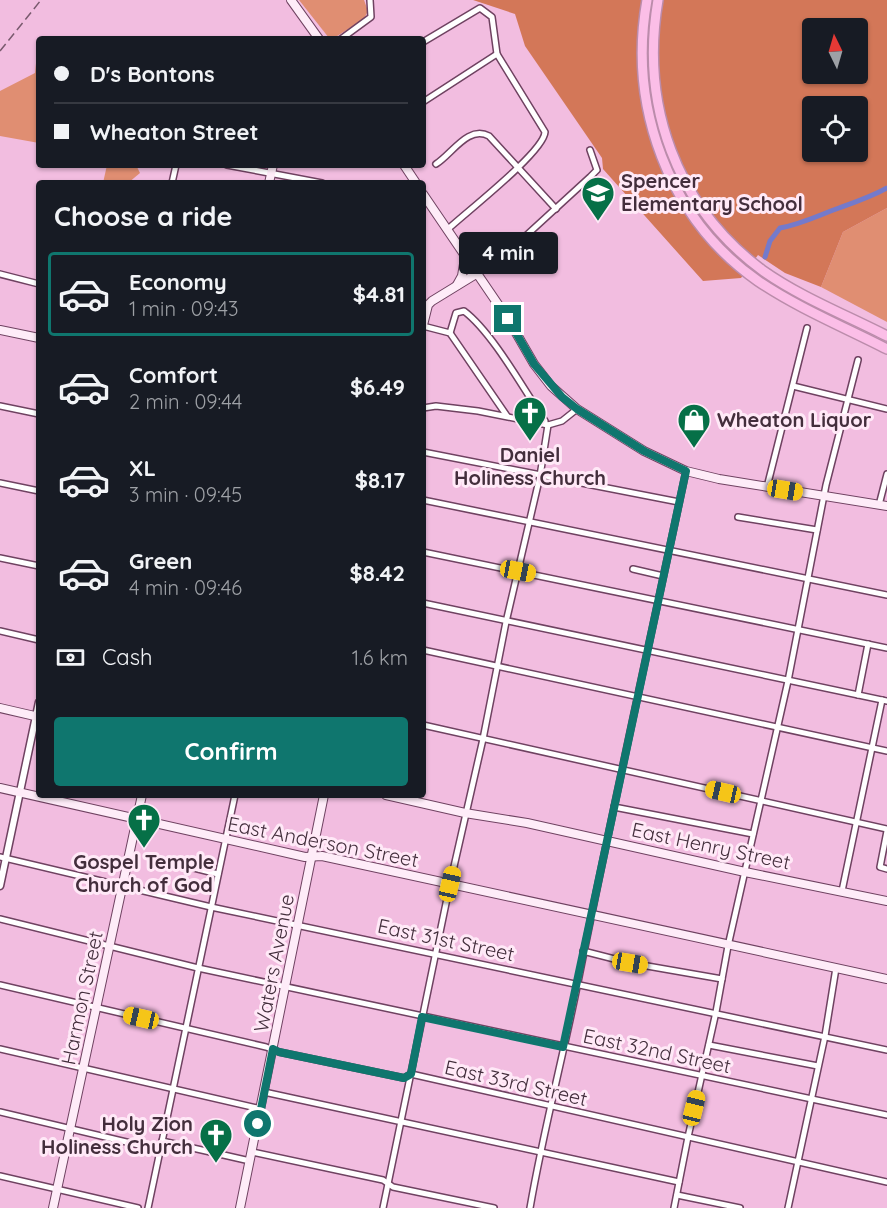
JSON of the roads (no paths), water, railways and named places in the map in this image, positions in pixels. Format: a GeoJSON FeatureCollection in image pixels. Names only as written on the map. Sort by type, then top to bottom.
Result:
{"type":"FeatureCollection","features":[{"type":"Feature","properties":{"kind":"highway"},"geometry":{"type":"LineString","coordinates":[[646,0],[642,38],[642,78],[648,117],[664,164],[688,208],[712,240],[741,268],[775,292],[887,349]]}},
{"type":"Feature","properties":{"kind":"highway"},"geometry":{"type":"LineString","coordinates":[[658,0],[653,38],[653,77],[670,151],[687,186],[715,225],[748,259],[778,280],[887,336]]}},
{"type":"Feature","properties":{"kind":"main road"},"geometry":{"type":"LineString","coordinates":[[291,0],[317,36]]}},
{"type":"Feature","properties":{"kind":"main road"},"geometry":{"type":"LineString","coordinates":[[426,198],[546,380],[556,392],[577,409],[644,451],[686,471],[711,478],[883,506]]}},
{"type":"Feature","properties":{"kind":"main road"},"geometry":{"type":"LineString","coordinates":[[456,287],[462,276],[465,258]]}},
{"type":"Feature","properties":{"kind":"main road"},"geometry":{"type":"LineString","coordinates":[[426,310],[432,301],[476,274]]}},
{"type":"Feature","properties":{"kind":"main road"},"geometry":{"type":"LineString","coordinates":[[0,330],[36,337]]}},
{"type":"Feature","properties":{"kind":"main road"},"geometry":{"type":"LineString","coordinates":[[0,708],[36,717]]}},
{"type":"Feature","properties":{"kind":"main road","name":"East Anderson Street"},"geometry":{"type":"LineString","coordinates":[[0,790],[36,796]]}},
{"type":"Feature","properties":{"kind":"main road","name":"East Anderson Street"},"geometry":{"type":"LineString","coordinates":[[42,798],[225,840],[305,857],[322,856],[887,979]]}},
{"type":"Feature","properties":{"kind":"main road","name":"Harmon Street"},"geometry":{"type":"LineString","coordinates":[[53,1208],[141,798]]}},
{"type":"Feature","properties":{"kind":"main road","name":"Waters Avenue"},"geometry":{"type":"LineString","coordinates":[[240,1208],[323,798]]}},
{"type":"Feature","properties":{"kind":"main road","name":"East Henry Street"},"geometry":{"type":"LineString","coordinates":[[399,798],[465,813],[527,823],[887,901]]}},
{"type":"Feature","properties":{"kind":"street"},"geometry":{"type":"LineString","coordinates":[[345,36],[371,17],[370,0]]}},
{"type":"Feature","properties":{"kind":"street"},"geometry":{"type":"LineString","coordinates":[[426,40],[480,8],[488,13],[492,17],[497,54],[546,132],[542,144],[447,230]]}},
{"type":"Feature","properties":{"kind":"street"},"geometry":{"type":"LineString","coordinates":[[426,100],[497,54]]}},
{"type":"Feature","properties":{"kind":"street"},"geometry":{"type":"LineString","coordinates":[[436,164],[470,135],[484,134],[489,136],[556,209]]}},
{"type":"Feature","properties":{"kind":"street"},"geometry":{"type":"LineString","coordinates":[[476,274],[506,254],[597,170],[590,150]]}},
{"type":"Feature","properties":{"kind":"street"},"geometry":{"type":"LineString","coordinates":[[272,169],[311,180]]}},
{"type":"Feature","properties":{"kind":"street"},"geometry":{"type":"LineString","coordinates":[[0,274],[36,283]]}},
{"type":"Feature","properties":{"kind":"street"},"geometry":{"type":"LineString","coordinates":[[382,1208],[465,813],[483,739],[506,621],[540,476],[546,424],[505,361],[474,319],[464,311],[456,313],[450,333]]}},
{"type":"Feature","properties":{"kind":"street"},"geometry":{"type":"LineString","coordinates":[[426,327],[450,333],[507,416]]}},
{"type":"Feature","properties":{"kind":"street"},"geometry":{"type":"LineString","coordinates":[[767,487],[807,328]]}},
{"type":"Feature","properties":{"kind":"street"},"geometry":{"type":"LineString","coordinates":[[674,1208],[728,946],[799,629],[824,496],[858,360]]}},
{"type":"Feature","properties":{"kind":"street"},"geometry":{"type":"LineString","coordinates":[[793,386],[887,409]]}},
{"type":"Feature","properties":{"kind":"street"},"geometry":{"type":"LineString","coordinates":[[0,406],[36,413]]}},
{"type":"Feature","properties":{"kind":"street"},"geometry":{"type":"LineString","coordinates":[[426,408],[436,406],[546,424],[562,421],[577,409]]}},
{"type":"Feature","properties":{"kind":"street"},"geometry":{"type":"LineString","coordinates":[[426,453],[679,502]]}},
{"type":"Feature","properties":{"kind":"street"},"geometry":{"type":"LineString","coordinates":[[530,1208],[540,1152],[578,983],[590,914],[686,471]]}},
{"type":"Feature","properties":{"kind":"street"},"geometry":{"type":"LineString","coordinates":[[883,506],[887,474]]}},
{"type":"Feature","properties":{"kind":"street"},"geometry":{"type":"LineString","coordinates":[[0,483],[36,490]]}},
{"type":"Feature","properties":{"kind":"street"},"geometry":{"type":"LineString","coordinates":[[426,501],[887,595]]}},
{"type":"Feature","properties":{"kind":"street"},"geometry":{"type":"LineString","coordinates":[[738,517],[817,531]]}},
{"type":"Feature","properties":{"kind":"street"},"geometry":{"type":"LineString","coordinates":[[426,553],[887,648]]}},
{"type":"Feature","properties":{"kind":"street"},"geometry":{"type":"LineString","coordinates":[[0,558],[36,565]]}},
{"type":"Feature","properties":{"kind":"street"},"geometry":{"type":"LineString","coordinates":[[633,569],[663,576]]}},
{"type":"Feature","properties":{"kind":"street"},"geometry":{"type":"LineString","coordinates":[[426,604],[885,701],[842,891]]}},
{"type":"Feature","properties":{"kind":"street"},"geometry":{"type":"LineString","coordinates":[[0,631],[36,639]]}},
{"type":"Feature","properties":{"kind":"street"},"geometry":{"type":"LineString","coordinates":[[858,695],[868,644]]}},
{"type":"Feature","properties":{"kind":"street"},"geometry":{"type":"LineString","coordinates":[[426,651],[887,750]]}},
{"type":"Feature","properties":{"kind":"street"},"geometry":{"type":"LineString","coordinates":[[0,886],[3,858],[36,726]]}},
{"type":"Feature","properties":{"kind":"street"},"geometry":{"type":"LineString","coordinates":[[426,726],[887,830],[880,867],[887,869]]}},
{"type":"Feature","properties":{"kind":"street"},"geometry":{"type":"LineString","coordinates":[[148,1208],[234,798]]}},
{"type":"Feature","properties":{"kind":"street"},"geometry":{"type":"LineString","coordinates":[[614,807],[753,834]]}},
{"type":"Feature","properties":{"kind":"street","name":"East 31st Street"},"geometry":{"type":"LineString","coordinates":[[3,858],[211,907],[887,1050]]}},
{"type":"Feature","properties":{"kind":"street"},"geometry":{"type":"LineString","coordinates":[[182,865],[218,874]]}},
{"type":"Feature","properties":{"kind":"street","name":"East 32nd Street"},"geometry":{"type":"LineString","coordinates":[[0,920],[198,968],[887,1115]]}},
{"type":"Feature","properties":{"kind":"street"},"geometry":{"type":"LineString","coordinates":[[584,951],[630,963],[722,979]]}},
{"type":"Feature","properties":{"kind":"street"},"geometry":{"type":"LineString","coordinates":[[788,1208],[825,1036],[837,968]]}},
{"type":"Feature","properties":{"kind":"street","name":"East 33rd Street"},"geometry":{"type":"LineString","coordinates":[[0,985],[279,1052],[404,1078],[411,1074],[887,1182]]}},
{"type":"Feature","properties":{"kind":"street"},"geometry":{"type":"LineString","coordinates":[[709,1045],[818,1066]]}},
{"type":"Feature","properties":{"kind":"street"},"geometry":{"type":"LineString","coordinates":[[0,1049],[261,1109]]}},
{"type":"Feature","properties":{"kind":"street"},"geometry":{"type":"LineString","coordinates":[[264,1092],[679,1182]]}},
{"type":"Feature","properties":{"kind":"street"},"geometry":{"type":"LineString","coordinates":[[0,1112],[160,1150]]}},
{"type":"Feature","properties":{"kind":"street"},"geometry":{"type":"LineString","coordinates":[[162,1141],[383,1180],[393,1187],[494,1208]]}},
{"type":"Feature","properties":{"kind":"street"},"geometry":{"type":"LineString","coordinates":[[0,1176],[138,1208]]}},
{"type":"Feature","properties":{"kind":"street"},"geometry":{"type":"LineString","coordinates":[[677,1195],[740,1208]]}},
{"type":"Feature","properties":{"kind":"waterway"},"geometry":{"type":"LineString","coordinates":[[765,257],[770,241],[780,228],[810,219],[887,188]]}},
{"type":"Feature","properties":{"kind":"railway"},"geometry":{"type":"LineString","coordinates":[[0,51],[41,0]]}},
{"type":"Feature","properties":{"kind":"place","name":"Spencer Elementary School"},"geometry":{"type":"Point","coordinates":[598,222]}},
{"type":"Feature","properties":{"kind":"place","name":"Daniel Holiness Church"},"geometry":{"type":"Point","coordinates":[530,442]}},
{"type":"Feature","properties":{"kind":"place","name":"Wheaton Liquor"},"geometry":{"type":"Point","coordinates":[694,449]}},
{"type":"Feature","properties":{"kind":"place","name":"Gospel Temple Church of God"},"geometry":{"type":"Point","coordinates":[144,849]}},
{"type":"Feature","properties":{"kind":"place","name":"Holy Zion Holiness Church"},"geometry":{"type":"Point","coordinates":[216,1164]}}]}
